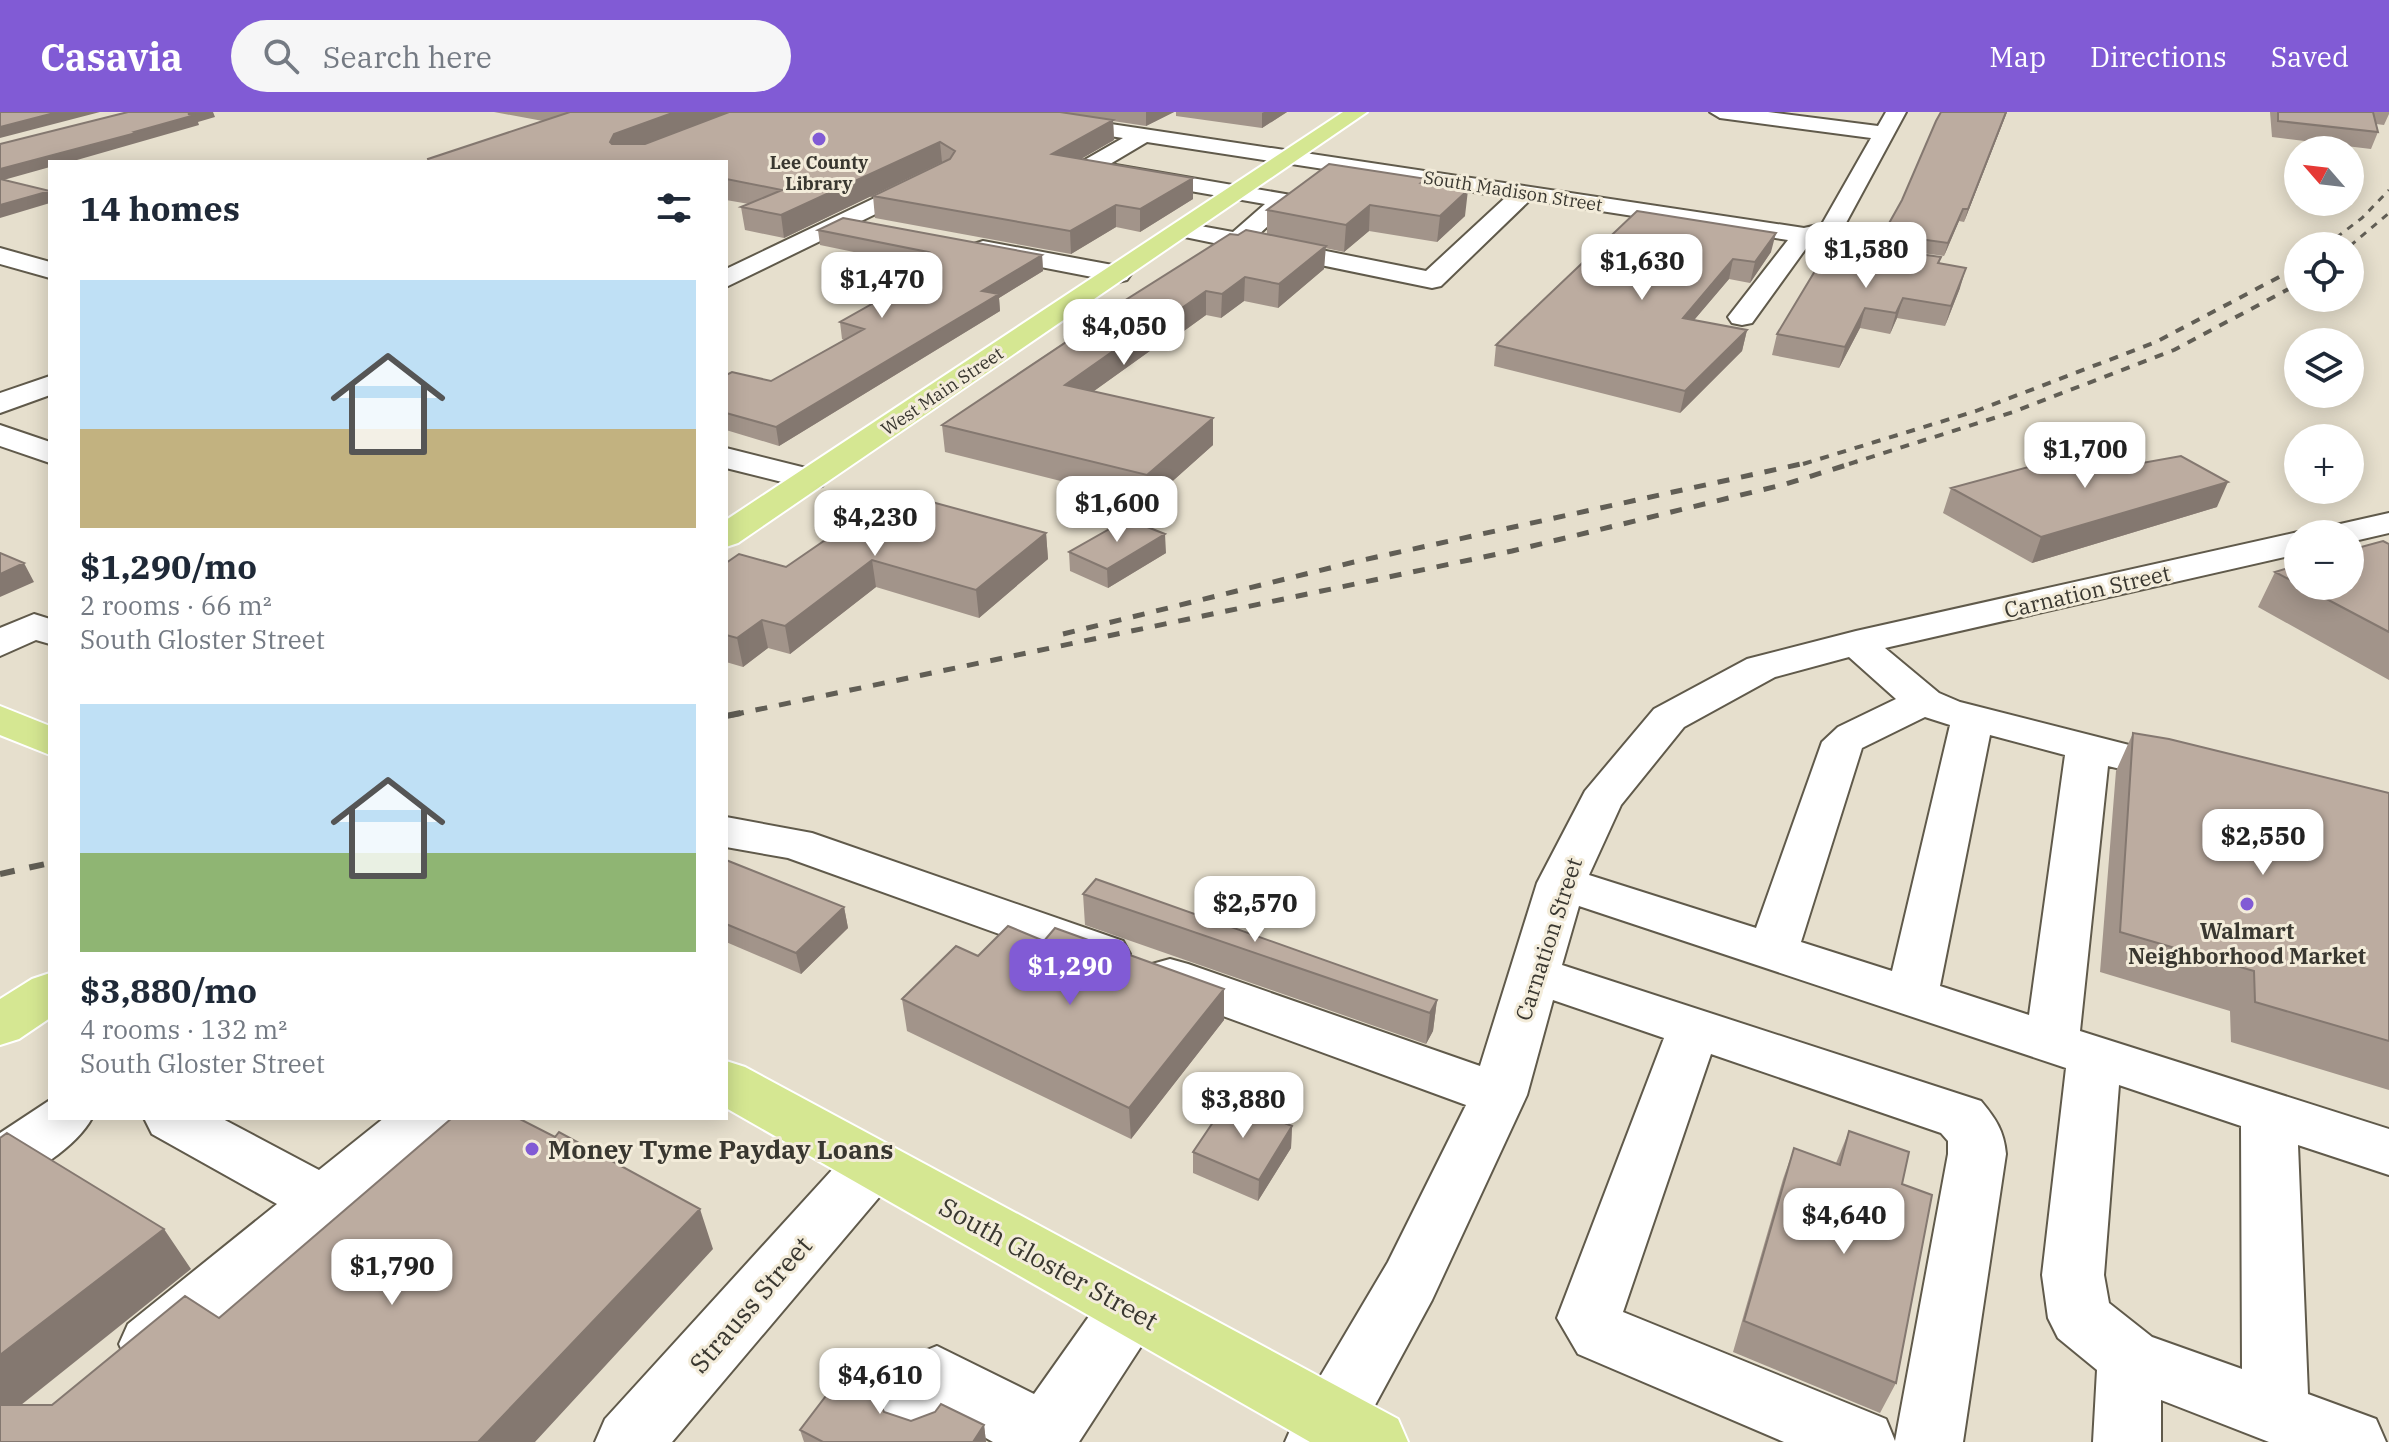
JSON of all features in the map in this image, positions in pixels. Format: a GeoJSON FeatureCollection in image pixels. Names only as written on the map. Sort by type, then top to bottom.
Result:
{"type":"FeatureCollection","features":[{"type":"Feature","properties":{"kind":"main road","name":"West Main Street"},"geometry":{"type":"LineString","coordinates":[[728,535],[1357,112]]}},
{"type":"Feature","properties":{"kind":"main road"},"geometry":{"type":"LineString","coordinates":[[0,719],[48,741]]}},
{"type":"Feature","properties":{"kind":"main road"},"geometry":{"type":"LineString","coordinates":[[0,1025],[48,993]]}},
{"type":"Feature","properties":{"kind":"main road","name":"South Gloster Street"},"geometry":{"type":"LineString","coordinates":[[728,1083],[1131,1308],[1341,1434]]}},
{"type":"Feature","properties":{"kind":"street"},"geometry":{"type":"LineString","coordinates":[[991,112],[1292,156]]}},
{"type":"Feature","properties":{"kind":"street"},"geometry":{"type":"LineString","coordinates":[[1084,126],[1114,112]]}},
{"type":"Feature","properties":{"kind":"street"},"geometry":{"type":"LineString","coordinates":[[1720,112],[1884,133],[1896,112]]}},
{"type":"Feature","properties":{"kind":"street"},"geometry":{"type":"LineString","coordinates":[[1183,117],[1186,125],[1243,138],[1292,156]]}},
{"type":"Feature","properties":{"kind":"street","name":"South Madison Street"},"geometry":{"type":"LineString","coordinates":[[1292,156],[1800,241],[1831,229],[1884,133]]}},
{"type":"Feature","properties":{"kind":"street"},"geometry":{"type":"LineString","coordinates":[[1144,135],[1089,167],[1238,193],[1298,189],[1372,190],[1390,188],[1411,175]]}},
{"type":"Feature","properties":{"kind":"street"},"geometry":{"type":"LineString","coordinates":[[1123,147],[1236,164],[1292,156]]}},
{"type":"Feature","properties":{"kind":"street"},"geometry":{"type":"LineString","coordinates":[[728,278],[943,172]]}},
{"type":"Feature","properties":{"kind":"street"},"geometry":{"type":"LineString","coordinates":[[1237,240],[1298,189]]}},
{"type":"Feature","properties":{"kind":"street"},"geometry":{"type":"LineString","coordinates":[[1184,230],[1432,280],[1524,193]]}},
{"type":"Feature","properties":{"kind":"street"},"geometry":{"type":"LineString","coordinates":[[841,222],[887,231]]}},
{"type":"Feature","properties":{"kind":"street"},"geometry":{"type":"LineString","coordinates":[[1742,317],[1800,241],[1842,253]]}},
{"type":"Feature","properties":{"kind":"street"},"geometry":{"type":"LineString","coordinates":[[964,246],[1118,274]]}},
{"type":"Feature","properties":{"kind":"street"},"geometry":{"type":"LineString","coordinates":[[0,256],[48,269]]}},
{"type":"Feature","properties":{"kind":"street"},"geometry":{"type":"LineString","coordinates":[[0,404],[48,386]]}},
{"type":"Feature","properties":{"kind":"street"},"geometry":{"type":"LineString","coordinates":[[0,435],[48,452]]}},
{"type":"Feature","properties":{"kind":"street"},"geometry":{"type":"LineString","coordinates":[[728,458],[810,479]]}},
{"type":"Feature","properties":{"kind":"street"},"geometry":{"type":"LineString","coordinates":[[2364,528],[2389,523]]}},
{"type":"Feature","properties":{"kind":"street","name":"Carnation Street"},"geometry":{"type":"LineString","coordinates":[[1341,1434],[1499,1095],[1561,883],[1601,801],[1669,718],[1761,668],[1856,643],[2284,546]]}},
{"type":"Feature","properties":{"kind":"street"},"geometry":{"type":"LineString","coordinates":[[0,644],[45,625]]}},
{"type":"Feature","properties":{"kind":"street"},"geometry":{"type":"LineString","coordinates":[[1856,643],[1924,702],[1973,718],[2137,760],[2217,764]]}},
{"type":"Feature","properties":{"kind":"street"},"geometry":{"type":"LineString","coordinates":[[1773,951],[1843,742],[1864,727],[1892,718],[1924,702]]}},
{"type":"Feature","properties":{"kind":"street"},"geometry":{"type":"LineString","coordinates":[[1912,996],[1973,718]]}},
{"type":"Feature","properties":{"kind":"street"},"geometry":{"type":"LineString","coordinates":[[2088,747],[2073,1048],[2073,1275],[2080,1318],[2130,1358],[2352,1442]]}},
{"type":"Feature","properties":{"kind":"street"},"geometry":{"type":"LineString","coordinates":[[728,832],[796,844],[1499,1095]]}},
{"type":"Feature","properties":{"kind":"street"},"geometry":{"type":"LineString","coordinates":[[1561,883],[2389,1152]]}},
{"type":"Feature","properties":{"kind":"street"},"geometry":{"type":"LineString","coordinates":[[1534,975],[1961,1117],[1976,1135],[1977,1154],[1929,1442]]}},
{"type":"Feature","properties":{"kind":"street"},"geometry":{"type":"LineString","coordinates":[[1694,1028],[1589,1318],[1601,1334],[1862,1442]]}},
{"type":"Feature","properties":{"kind":"street"},"geometry":{"type":"LineString","coordinates":[[2269,1112],[2275,1412]]}},
{"type":"Feature","properties":{"kind":"street"},"geometry":{"type":"LineString","coordinates":[[0,1164],[61,1120]]}},
{"type":"Feature","properties":{"kind":"street"},"geometry":{"type":"LineString","coordinates":[[176,1120],[324,1201]]}},
{"type":"Feature","properties":{"kind":"street"},"geometry":{"type":"LineString","coordinates":[[105,1382],[421,1120]]}},
{"type":"Feature","properties":{"kind":"street","name":"Strauss Street"},"geometry":{"type":"LineString","coordinates":[[629,1442],[872,1165]]}},
{"type":"Feature","properties":{"kind":"street"},"geometry":{"type":"LineString","coordinates":[[914,1408],[937,1376],[1042,1438],[1131,1308]]}},
{"type":"Feature","properties":{"kind":"street"},"geometry":{"type":"LineString","coordinates":[[2127,1442],[2130,1358]]}},
{"type":"Feature","properties":{"kind":"building"},"geometry":{"type":"Polygon","coordinates":[[[0,112],[58,112],[0,127],[0,112]]]}},
{"type":"Feature","properties":{"kind":"building"},"geometry":{"type":"Polygon","coordinates":[[[128,112],[195,112],[188,114],[195,115],[0,169],[0,144],[128,112]]]}},
{"type":"Feature","properties":{"kind":"building"},"geometry":{"type":"Polygon","coordinates":[[[570,112],[675,112],[614,134],[610,142],[645,144],[729,112],[1060,112],[1113,120],[1052,154],[1193,178],[1140,209],[1116,205],[1070,231],[873,196],[950,159],[955,151],[940,142],[781,215],[741,207],[782,190],[728,179],[728,160],[428,159],[570,112]]]}},
{"type":"Feature","properties":{"kind":"building"},"geometry":{"type":"Polygon","coordinates":[[[1941,112],[2006,112],[1968,209],[1963,209],[1948,243],[1883,234],[1902,200],[1941,112]]]}},
{"type":"Feature","properties":{"kind":"building"},"geometry":{"type":"Polygon","coordinates":[[[2278,112],[2373,112],[2378,132],[2278,121],[2278,112]]]}},
{"type":"Feature","properties":{"kind":"building"},"geometry":{"type":"Polygon","coordinates":[[[1329,164],[1427,179],[1421,183],[1468,190],[1440,216],[1370,205],[1346,225],[1267,210],[1329,164]]]}},
{"type":"Feature","properties":{"kind":"building"},"geometry":{"type":"Polygon","coordinates":[[[0,179],[48,191],[48,192],[0,205],[0,179]]]}},
{"type":"Feature","properties":{"kind":"building"},"geometry":{"type":"Polygon","coordinates":[[[1637,211],[1776,233],[1755,262],[1733,259],[1683,318],[1747,330],[1685,391],[1496,345],[1637,211]]]}},
{"type":"Feature","properties":{"kind":"building"},"geometry":{"type":"Polygon","coordinates":[[[843,218],[1042,255],[982,291],[999,294],[776,427],[728,414],[728,374],[732,372],[771,381],[864,329],[840,322],[932,270],[904,264],[928,252],[818,230],[843,218]]]}},
{"type":"Feature","properties":{"kind":"building"},"geometry":{"type":"Polygon","coordinates":[[[1246,230],[1326,246],[1279,284],[1245,277],[1222,294],[1206,291],[1159,324],[1153,323],[1065,385],[1213,418],[1147,475],[942,425],[1108,314],[1105,313],[1230,234],[1238,235],[1246,230]]]}},
{"type":"Feature","properties":{"kind":"building"},"geometry":{"type":"Polygon","coordinates":[[[1830,246],[1857,251],[1859,248],[1875,248],[1941,257],[1938,263],[1966,268],[1951,306],[1903,298],[1896,313],[1865,308],[1845,347],[1777,334],[1830,246]]]}},
{"type":"Feature","properties":{"kind":"building"},"geometry":{"type":"Polygon","coordinates":[[[2087,451],[2120,467],[2181,456],[2228,482],[2041,537],[1951,488],[2087,451]]]}},
{"type":"Feature","properties":{"kind":"building"},"geometry":{"type":"Polygon","coordinates":[[[895,492],[1046,533],[976,590],[872,560],[785,626],[762,620],[737,638],[728,636],[728,562],[739,554],[786,567],[895,492]]]}},
{"type":"Feature","properties":{"kind":"building"},"geometry":{"type":"Polygon","coordinates":[[[1127,519],[1165,534],[1107,569],[1069,552],[1127,519]]]}},
{"type":"Feature","properties":{"kind":"building"},"geometry":{"type":"Polygon","coordinates":[[[2383,541],[2389,544],[2389,632],[2328,600],[2364,600],[2364,546],[2383,541]]]}},
{"type":"Feature","properties":{"kind":"building"},"geometry":{"type":"Polygon","coordinates":[[[0,553],[24,563],[0,574],[0,553]]]}},
{"type":"Feature","properties":{"kind":"building","name":"Walmart Neighborhood Market"},"geometry":{"type":"Polygon","coordinates":[[[2133,733],[2389,793],[2389,1041],[2255,1002],[2254,971],[2120,932],[2133,733]]]}},
{"type":"Feature","properties":{"kind":"building"},"geometry":{"type":"Polygon","coordinates":[[[728,861],[844,907],[796,953],[728,925],[728,861]]]}},
{"type":"Feature","properties":{"kind":"building"},"geometry":{"type":"Polygon","coordinates":[[[1096,879],[1437,1000],[1430,1013],[1083,894],[1096,879]]]}},
{"type":"Feature","properties":{"kind":"building"},"geometry":{"type":"Polygon","coordinates":[[[1008,926],[1044,941],[1055,928],[1224,989],[1129,1108],[902,999],[956,946],[978,956],[1008,926]]]}},
{"type":"Feature","properties":{"kind":"building"},"geometry":{"type":"Polygon","coordinates":[[[1228,1100],[1292,1126],[1259,1180],[1193,1152],[1228,1100]]]}},
{"type":"Feature","properties":{"kind":"building"},"geometry":{"type":"Polygon","coordinates":[[[450,1120],[522,1120],[555,1137],[559,1132],[700,1209],[478,1442],[0,1442],[0,1405],[52,1405],[185,1296],[219,1318],[450,1120]]]}},
{"type":"Feature","properties":{"kind":"building"},"geometry":{"type":"Polygon","coordinates":[[[1849,1131],[1909,1152],[1902,1184],[1932,1195],[1896,1383],[1744,1321],[1794,1148],[1840,1165],[1849,1131]]]}},
{"type":"Feature","properties":{"kind":"building"},"geometry":{"type":"Polygon","coordinates":[[[7,1133],[164,1229],[0,1355],[0,1138],[7,1133]]]}},
{"type":"Feature","properties":{"kind":"building"},"geometry":{"type":"Polygon","coordinates":[[[854,1359],[880,1372],[873,1388],[884,1412],[911,1421],[935,1412],[941,1404],[984,1425],[973,1442],[823,1442],[800,1430],[854,1359]]]}},
{"type":"Feature","properties":{"kind":"railway"},"geometry":{"type":"LineString","coordinates":[[2344,232],[2389,190]]}},
{"type":"Feature","properties":{"kind":"railway"},"geometry":{"type":"LineString","coordinates":[[2364,234],[2389,213]]}},
{"type":"Feature","properties":{"kind":"railway"},"geometry":{"type":"LineString","coordinates":[[1808,462],[1976,411],[2156,342],[2284,274]]}},
{"type":"Feature","properties":{"kind":"railway"},"geometry":{"type":"LineString","coordinates":[[1849,464],[2013,412],[2174,350],[2284,291]]}},
{"type":"Feature","properties":{"kind":"railway"},"geometry":{"type":"LineString","coordinates":[[1063,634],[1354,562],[1808,462]]}},
{"type":"Feature","properties":{"kind":"railway"},"geometry":{"type":"LineString","coordinates":[[1803,464],[1808,462]]}},
{"type":"Feature","properties":{"kind":"railway"},"geometry":{"type":"LineString","coordinates":[[732,715],[1512,551],[1786,484],[1856,462]]}},
{"type":"Feature","properties":{"kind":"railway"},"geometry":{"type":"LineString","coordinates":[[728,716],[741,713]]}},
{"type":"Feature","properties":{"kind":"railway"},"geometry":{"type":"LineString","coordinates":[[0,874],[48,863]]}},
{"type":"Feature","properties":{"kind":"place","name":"Lee County Library"},"geometry":{"type":"Point","coordinates":[819,139]}},
{"type":"Feature","properties":{"kind":"place","name":"Walmart Neighborhood Market"},"geometry":{"type":"Point","coordinates":[2247,904]}},
{"type":"Feature","properties":{"kind":"place","name":"Money Tyme Payday Loans"},"geometry":{"type":"Point","coordinates":[532,1149]}}]}
